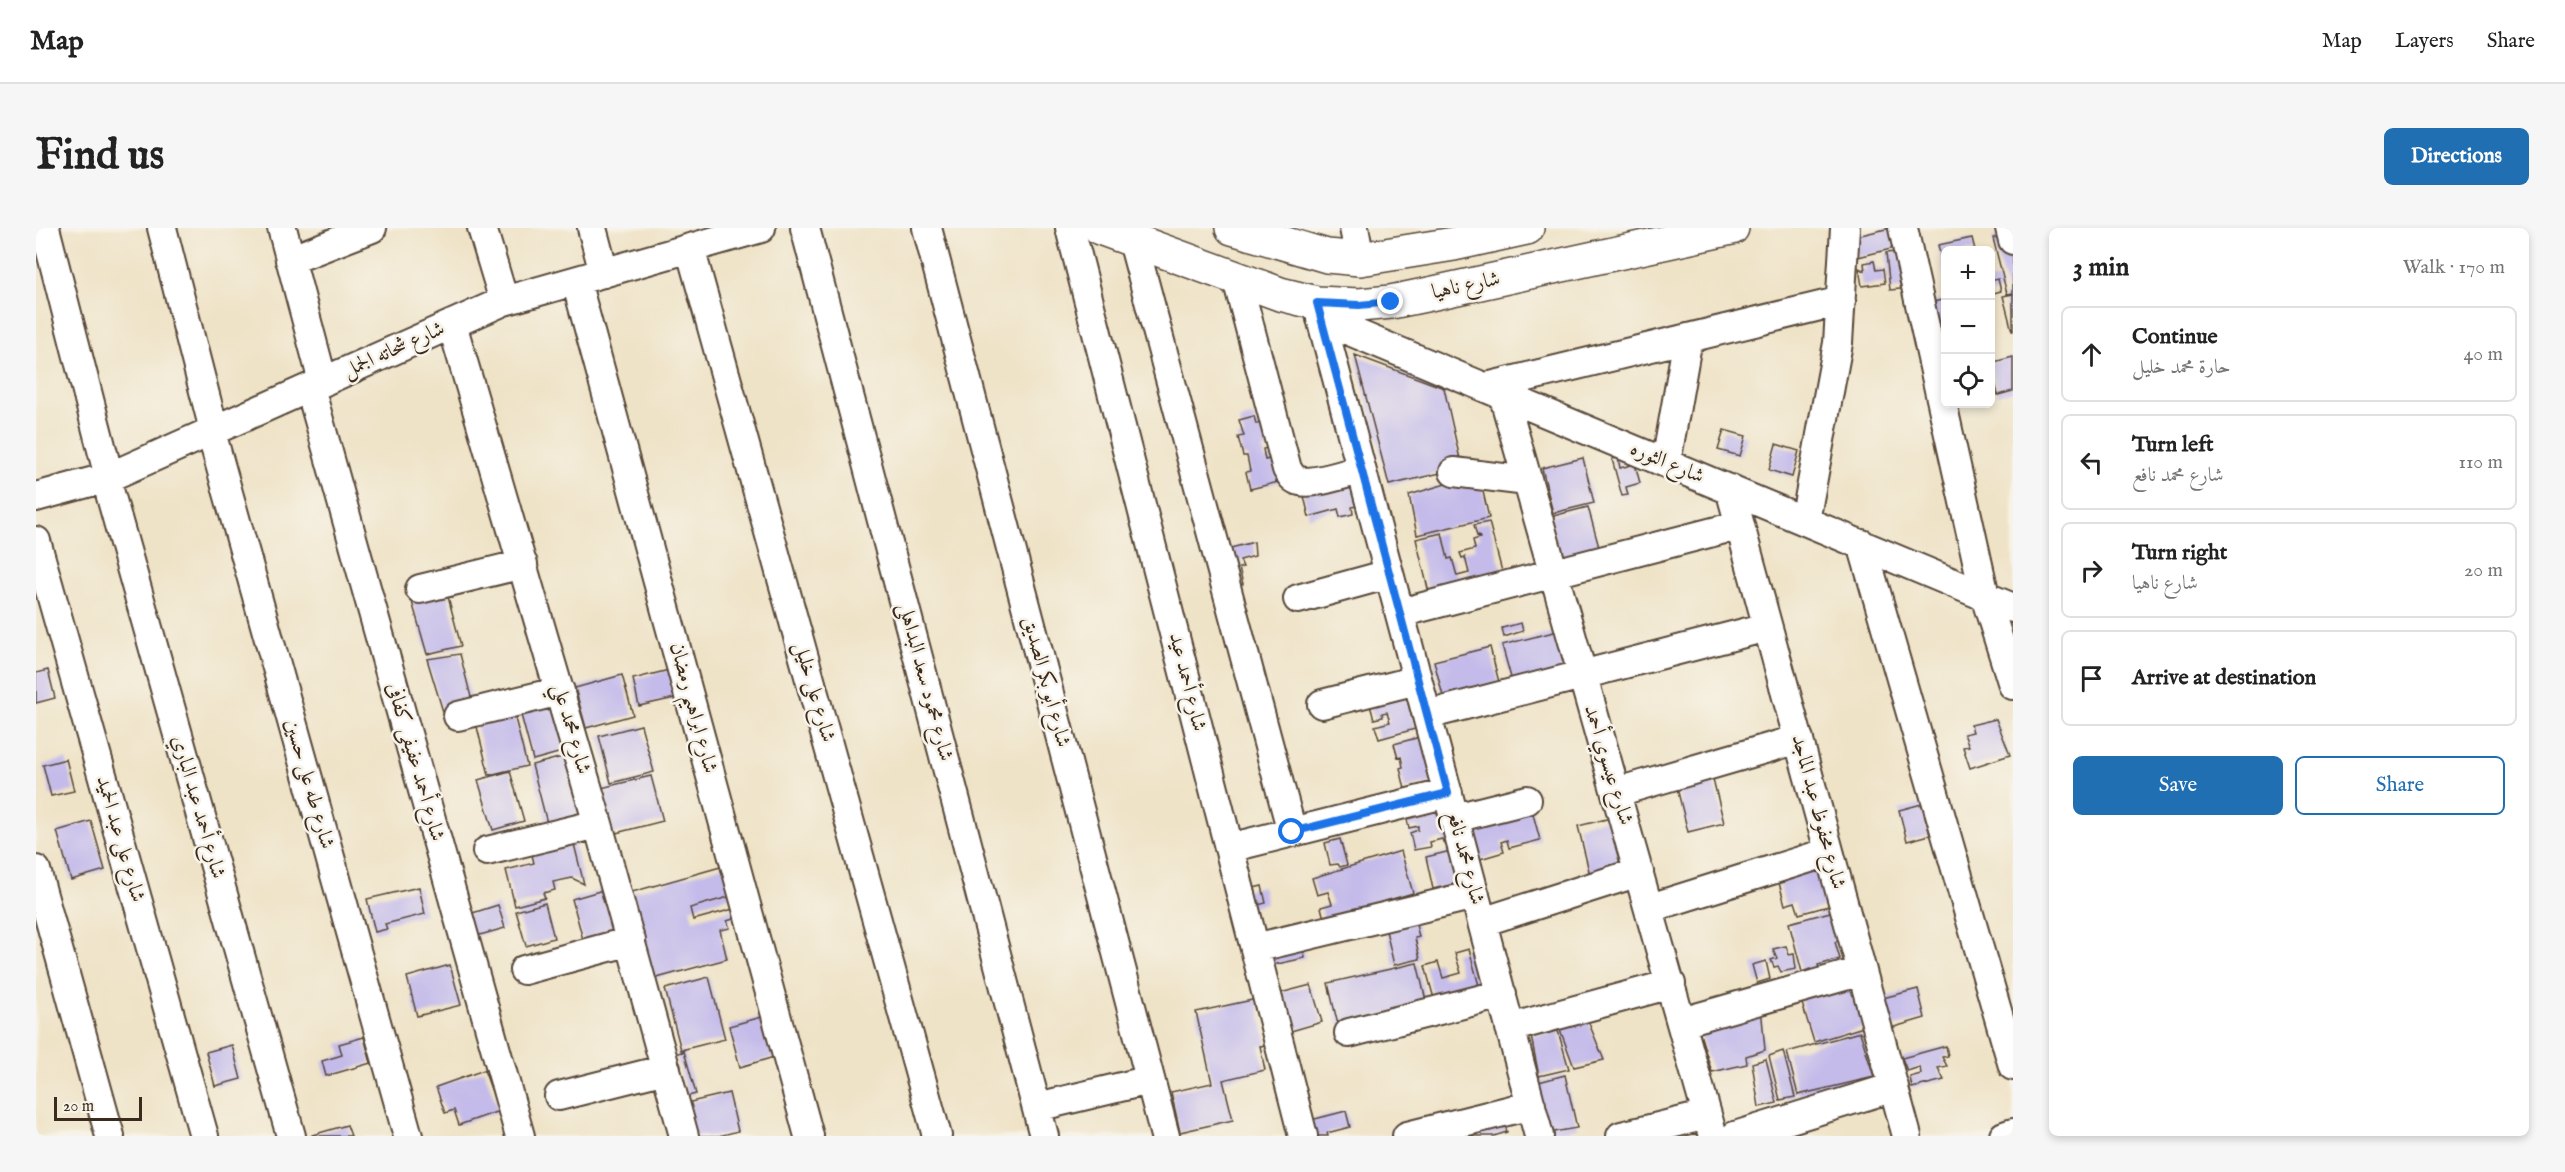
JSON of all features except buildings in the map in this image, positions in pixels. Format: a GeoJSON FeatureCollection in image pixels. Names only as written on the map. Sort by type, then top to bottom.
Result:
{"type":"FeatureCollection","features":[{"type":"Feature","properties":{"kind":"main road","name":"شارع ناهيا"},"geometry":{"type":"LineString","coordinates":[[1100,228],[1280,294],[1319,311],[1391,302],[1732,228]]}},
{"type":"Feature","properties":{"kind":"main road","name":"شارع ناهيا"},"geometry":{"type":"LineString","coordinates":[[1233,228],[1327,256],[1357,244],[1527,228]]}},
{"type":"Feature","properties":{"kind":"main road"},"geometry":{"type":"LineString","coordinates":[[1319,311],[1327,256]]}},
{"type":"Feature","properties":{"kind":"street","name":"شارع أحمد عبد الباري"},"geometry":{"type":"LineString","coordinates":[[45,228],[107,478],[291,1136]]}},
{"type":"Feature","properties":{"kind":"street","name":"شارع طه على حسين"},"geometry":{"type":"LineString","coordinates":[[162,228],[212,431],[408,1136]]}},
{"type":"Feature","properties":{"kind":"street","name":"شارع أحمد عفيفى كفافى"},"geometry":{"type":"LineString","coordinates":[[282,228],[316,385],[520,1136]]}},
{"type":"Feature","properties":{"kind":"street"},"geometry":{"type":"LineString","coordinates":[[290,260],[372,228]]}},
{"type":"Feature","properties":{"kind":"street"},"geometry":{"type":"LineString","coordinates":[[482,228],[504,301]]}},
{"type":"Feature","properties":{"kind":"street"},"geometry":{"type":"LineString","coordinates":[[592,228],[604,273]]}},
{"type":"Feature","properties":{"kind":"street","name":"شارع شحاته الجمل"},"geometry":{"type":"LineString","coordinates":[[36,497],[107,478],[504,301],[690,248],[718,234],[760,228]]}},
{"type":"Feature","properties":{"kind":"street","name":"شارع محمود سعد البداهلى"},"geometry":{"type":"LineString","coordinates":[[805,228],[1044,1136]]}},
{"type":"Feature","properties":{"kind":"street","name":"شارع أبو بكر الصديق"},"geometry":{"type":"LineString","coordinates":[[927,228],[1165,1136]]}},
{"type":"Feature","properties":{"kind":"street","name":"شارع أحمد عيد"},"geometry":{"type":"LineString","coordinates":[[1070,228],[1303,1136]]}},
{"type":"Feature","properties":{"kind":"street"},"geometry":{"type":"LineString","coordinates":[[1805,520],[1838,343],[1845,228]]}},
{"type":"Feature","properties":{"kind":"street"},"geometry":{"type":"LineString","coordinates":[[1903,228],[1985,596],[2013,685]]}},
{"type":"Feature","properties":{"kind":"street"},"geometry":{"type":"LineString","coordinates":[[2010,228],[2013,240]]}},
{"type":"Feature","properties":{"kind":"street"},"geometry":{"type":"LineString","coordinates":[[1132,241],[1292,832]]}},
{"type":"Feature","properties":{"kind":"street","name":"شارع على خليل"},"geometry":{"type":"LineString","coordinates":[[690,248],[937,1136]]}},
{"type":"Feature","properties":{"kind":"street"},"geometry":{"type":"LineString","coordinates":[[1237,279],[1287,469],[1292,477],[1300,482],[1310,482],[1361,470]]}},
{"type":"Feature","properties":{"kind":"street","name":"شارع ابراهيم رمضان"},"geometry":{"type":"LineString","coordinates":[[576,281],[809,1136]]}},
{"type":"Feature","properties":{"kind":"street"},"geometry":{"type":"LineString","coordinates":[[1494,390],[1688,338],[1841,301]]}},
{"type":"Feature","properties":{"kind":"street","name":"شارع الثوره"},"geometry":{"type":"LineString","coordinates":[[1319,311],[1494,390],[2013,608]]}},
{"type":"Feature","properties":{"kind":"street","name":"شارع محمد نافع"},"geometry":{"type":"LineString","coordinates":[[1319,311],[1539,1136]]}},
{"type":"Feature","properties":{"kind":"street","name":"شارع محمد علي"},"geometry":{"type":"LineString","coordinates":[[452,324],[560,691],[684,1136]]}},
{"type":"Feature","properties":{"kind":"street"},"geometry":{"type":"LineString","coordinates":[[1666,463],[1688,338]]}},
{"type":"Feature","properties":{"kind":"street","name":"شارع عيسوي أحمد"},"geometry":{"type":"LineString","coordinates":[[1494,390],[1527,481],[1710,1125]]}},
{"type":"Feature","properties":{"kind":"street"},"geometry":{"type":"LineString","coordinates":[[1454,472],[1527,481]]}},
{"type":"Feature","properties":{"kind":"street","name":"شارع محفوظ عبد الماجد"},"geometry":{"type":"LineString","coordinates":[[1730,489],[1907,1136]]}},
{"type":"Feature","properties":{"kind":"street"},"geometry":{"type":"LineString","coordinates":[[1400,613],[1740,525]]}},
{"type":"Feature","properties":{"kind":"street","name":"شارع على عبد الحميد"},"geometry":{"type":"LineString","coordinates":[[36,542],[204,1136]]}},
{"type":"Feature","properties":{"kind":"street"},"geometry":{"type":"LineString","coordinates":[[1862,544],[2013,1066]]}},
{"type":"Feature","properties":{"kind":"street"},"geometry":{"type":"LineString","coordinates":[[420,589],[523,564]]}},
{"type":"Feature","properties":{"kind":"street"},"geometry":{"type":"LineString","coordinates":[[1298,599],[1389,574]]}},
{"type":"Feature","properties":{"kind":"street"},"geometry":{"type":"LineString","coordinates":[[1427,715],[1767,627]]}},
{"type":"Feature","properties":{"kind":"street"},"geometry":{"type":"LineString","coordinates":[[1322,704],[1417,680]]}},
{"type":"Feature","properties":{"kind":"street"},"geometry":{"type":"LineString","coordinates":[[458,716],[560,691]]}},
{"type":"Feature","properties":{"kind":"street"},"geometry":{"type":"LineString","coordinates":[[1617,792],[1798,740]]}},
{"type":"Feature","properties":{"kind":"street"},"geometry":{"type":"LineString","coordinates":[[1229,848],[1292,832],[1451,806],[1527,800]]}},
{"type":"Feature","properties":{"kind":"street"},"geometry":{"type":"LineString","coordinates":[[487,851],[598,824]]}},
{"type":"Feature","properties":{"kind":"street"},"geometry":{"type":"LineString","coordinates":[[1650,908],[1829,852]]}},
{"type":"Feature","properties":{"kind":"street"},"geometry":{"type":"LineString","coordinates":[[36,870],[110,1136]]}},
{"type":"Feature","properties":{"kind":"street"},"geometry":{"type":"LineString","coordinates":[[1482,922],[1639,872]]}},
{"type":"Feature","properties":{"kind":"street"},"geometry":{"type":"LineString","coordinates":[[1255,948],[1475,895]]}},
{"type":"Feature","properties":{"kind":"street"},"geometry":{"type":"LineString","coordinates":[[524,970],[631,941]]}},
{"type":"Feature","properties":{"kind":"street"},"geometry":{"type":"LineString","coordinates":[[1682,1022],[1862,971]]}},
{"type":"Feature","properties":{"kind":"street"},"geometry":{"type":"LineString","coordinates":[[1510,1028],[1671,984]]}},
{"type":"Feature","properties":{"kind":"street"},"geometry":{"type":"LineString","coordinates":[[1349,1033],[1502,994]]}},
{"type":"Feature","properties":{"kind":"street"},"geometry":{"type":"LineString","coordinates":[[558,1096],[666,1069]]}},
{"type":"Feature","properties":{"kind":"street"},"geometry":{"type":"LineString","coordinates":[[1037,1107],[1150,1080]]}},
{"type":"Feature","properties":{"kind":"street"},"geometry":{"type":"LineString","coordinates":[[1735,1136],[1894,1087]]}},
{"type":"Feature","properties":{"kind":"street"},"geometry":{"type":"LineString","coordinates":[[1407,1136],[1531,1105]]}},
{"type":"Feature","properties":{"kind":"street"},"geometry":{"type":"LineString","coordinates":[[1620,1136],[1710,1125]]}},
{"type":"Feature","properties":{"kind":"street"},"geometry":{"type":"LineString","coordinates":[[2004,1136],[2013,1133]]}},
{"type":"Feature","properties":{"kind":"route"},"geometry":{"type":"LineString","coordinates":[[1292,832],[1448,793],[1317,303],[1359,305],[1391,302]]}}]}
